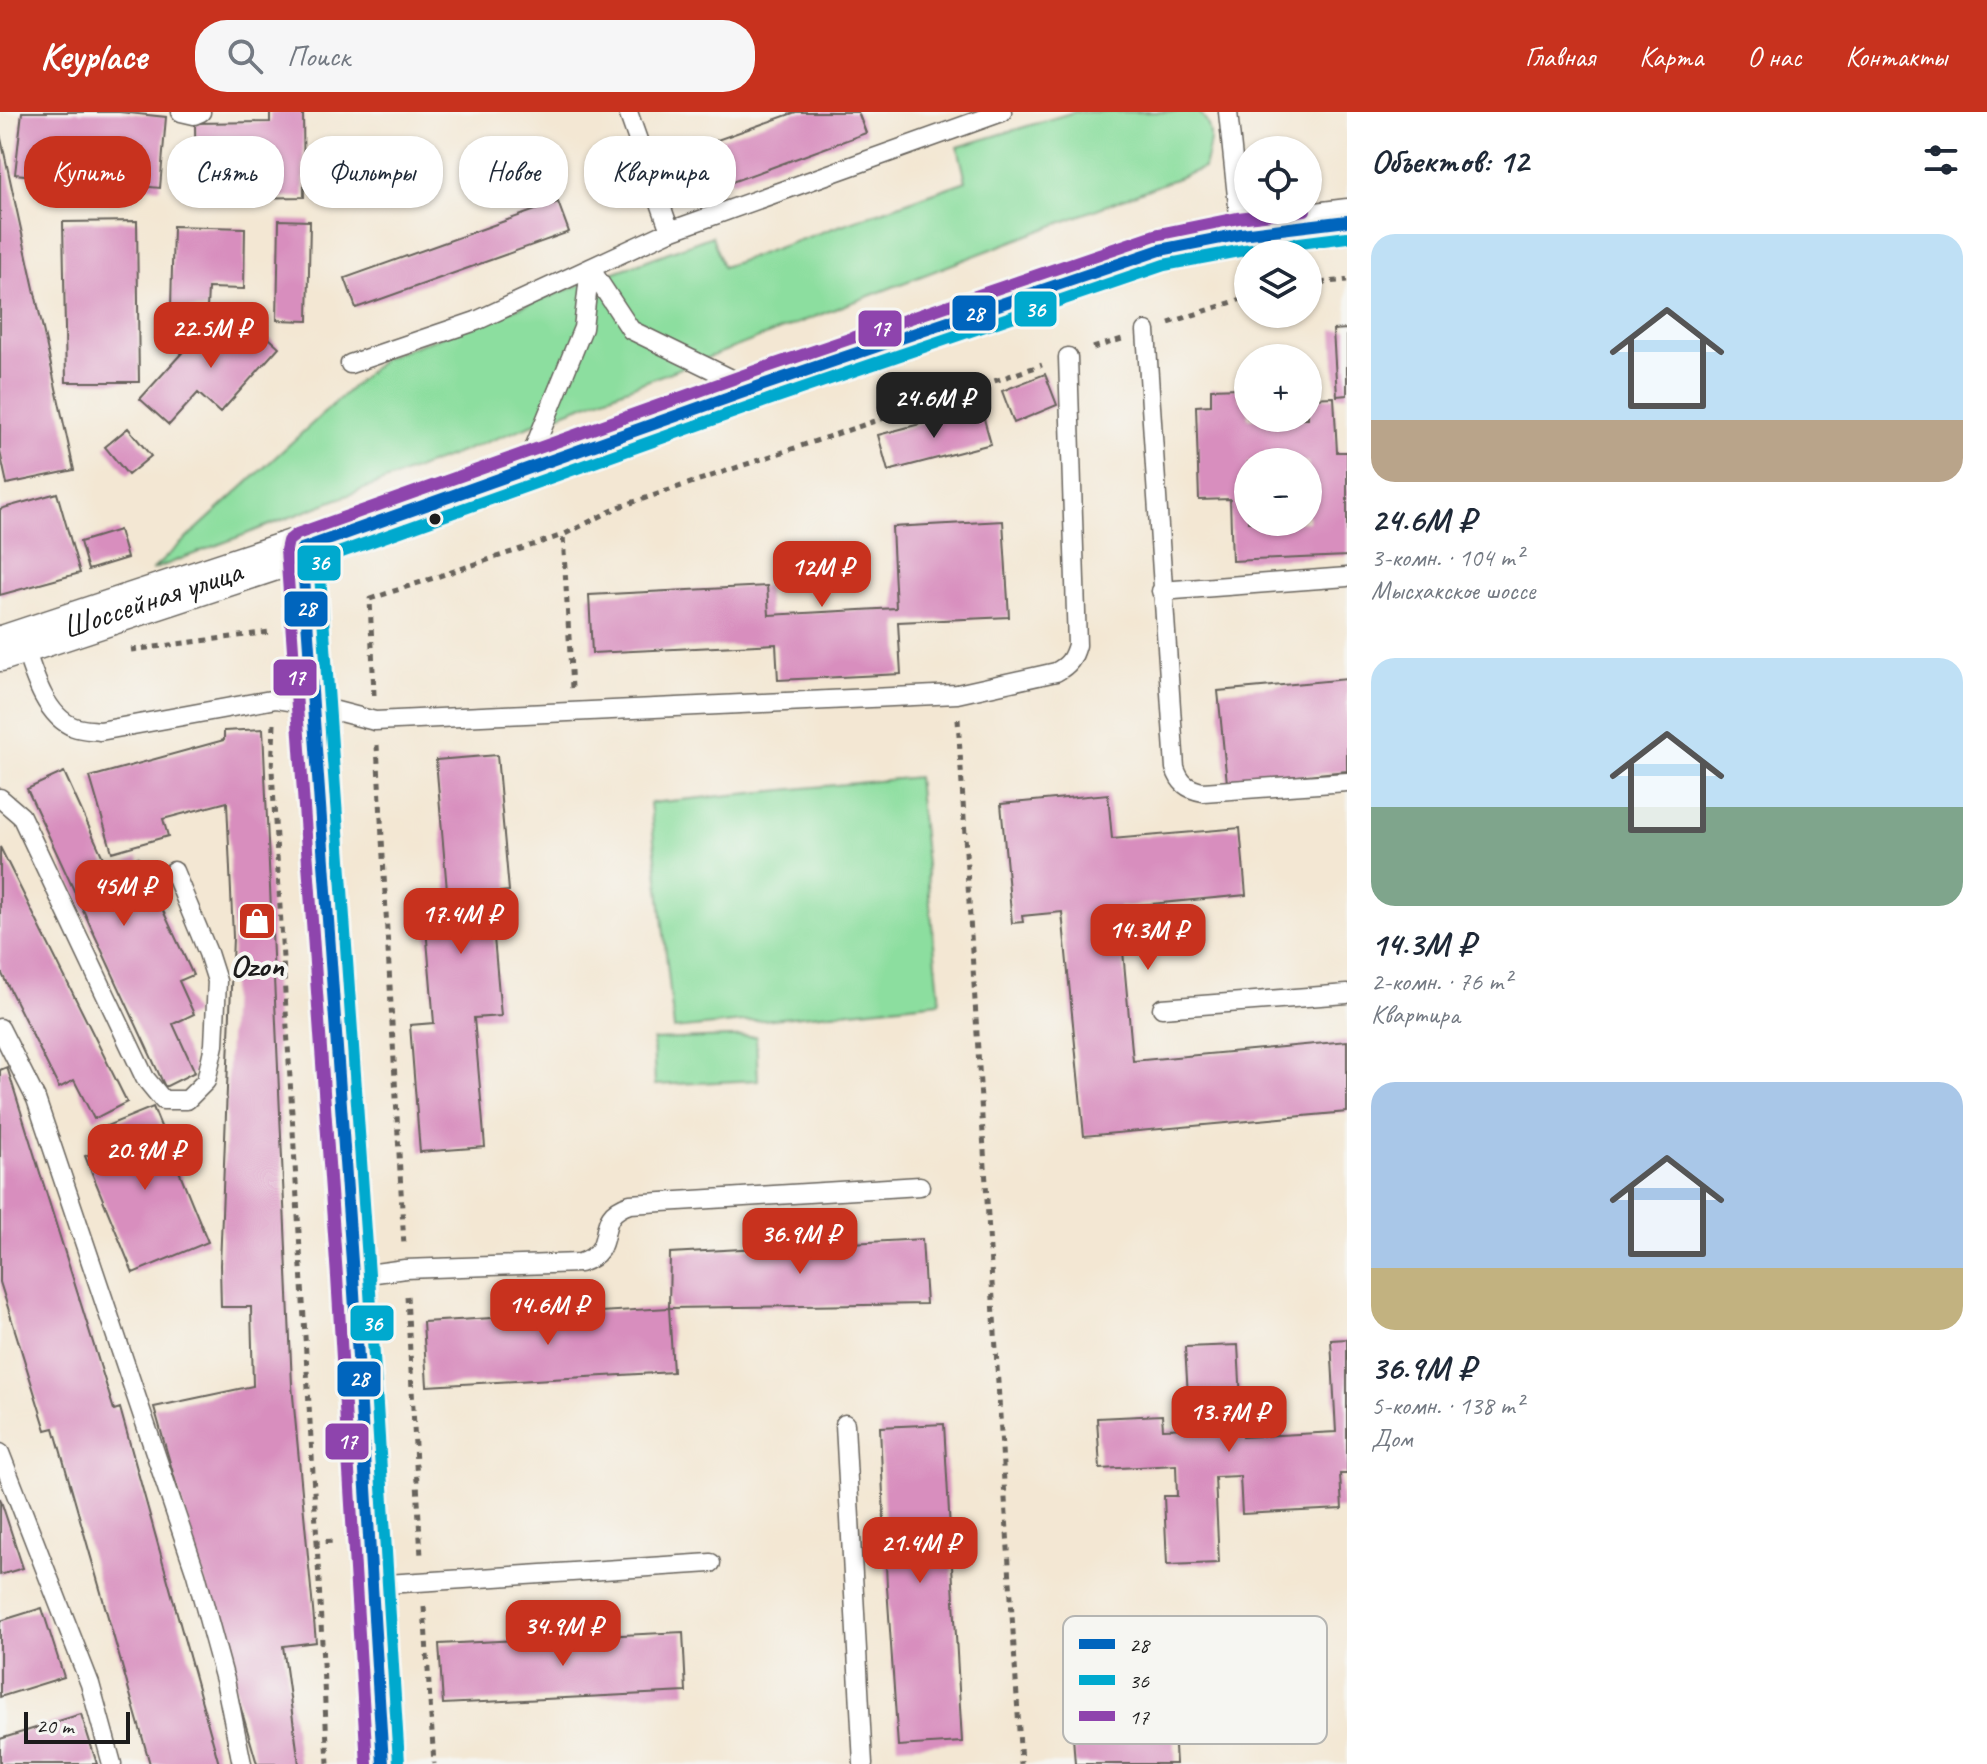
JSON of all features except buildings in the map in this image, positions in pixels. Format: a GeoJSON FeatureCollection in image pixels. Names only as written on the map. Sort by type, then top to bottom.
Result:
{"type":"FeatureCollection","features":[{"type":"Feature","properties":{"kind":"street","name":"Шоссейная улица"},"geometry":{"type":"LineString","coordinates":[[11,645],[302,549],[751,389],[1160,250],[1241,234],[1347,221]]}},
{"type":"Feature","properties":{"kind":"street"},"geometry":{"type":"LineString","coordinates":[[302,549],[353,1276],[383,1764]]}},
{"type":"Feature","properties":{"kind":"lane"},"geometry":{"type":"LineString","coordinates":[[181,112],[194,115],[201,112]]}},
{"type":"Feature","properties":{"kind":"lane"},"geometry":{"type":"LineString","coordinates":[[628,112],[670,231]]}},
{"type":"Feature","properties":{"kind":"lane"},"geometry":{"type":"LineString","coordinates":[[350,364],[476,321],[670,231],[1002,112]]}},
{"type":"Feature","properties":{"kind":"lane"},"geometry":{"type":"LineString","coordinates":[[1228,112],[1241,234]]}},
{"type":"Feature","properties":{"kind":"lane"},"geometry":{"type":"LineString","coordinates":[[590,268],[631,330],[751,389]]}},
{"type":"Feature","properties":{"kind":"lane"},"geometry":{"type":"LineString","coordinates":[[526,469],[583,328],[590,268]]}},
{"type":"Feature","properties":{"kind":"lane"},"geometry":{"type":"LineString","coordinates":[[1146,331],[1161,591],[1175,768],[1179,780],[1190,789],[1203,792],[1347,782]]}},
{"type":"Feature","properties":{"kind":"lane"},"geometry":{"type":"LineString","coordinates":[[11,645],[35,678],[49,707],[73,727],[100,731],[276,699],[375,721],[957,694],[1056,672],[1067,666],[1074,657],[1077,645],[1068,357]]}},
{"type":"Feature","properties":{"kind":"lane"},"geometry":{"type":"LineString","coordinates":[[1161,591],[1347,577]]}},
{"type":"Feature","properties":{"kind":"lane"},"geometry":{"type":"LineString","coordinates":[[0,798],[21,816],[145,1078],[163,1100],[187,1100],[206,1081],[214,1045],[217,981],[174,871]]}},
{"type":"Feature","properties":{"kind":"lane"},"geometry":{"type":"LineString","coordinates":[[1162,1008],[1347,994]]}},
{"type":"Feature","properties":{"kind":"lane"},"geometry":{"type":"LineString","coordinates":[[0,1028],[36,1099],[196,1574],[225,1680],[242,1764]]}},
{"type":"Feature","properties":{"kind":"lane"},"geometry":{"type":"LineString","coordinates":[[353,1276],[405,1269],[580,1263],[593,1259],[602,1249],[609,1218],[618,1208],[630,1204],[920,1186]]}},
{"type":"Feature","properties":{"kind":"lane"},"geometry":{"type":"LineString","coordinates":[[845,1424],[863,1764]]}},
{"type":"Feature","properties":{"kind":"lane"},"geometry":{"type":"LineString","coordinates":[[0,1453],[90,1684],[112,1764]]}},
{"type":"Feature","properties":{"kind":"lane"},"geometry":{"type":"LineString","coordinates":[[371,1585],[711,1563]]}},
{"type":"Feature","properties":{"kind":"path"},"geometry":{"type":"LineString","coordinates":[[1322,283],[1347,280]]}},
{"type":"Feature","properties":{"kind":"path"},"geometry":{"type":"LineString","coordinates":[[434,1764],[370,599],[563,535],[619,507],[1234,302]]}},
{"type":"Feature","properties":{"kind":"path"},"geometry":{"type":"LineString","coordinates":[[563,535],[574,714]]}},
{"type":"Feature","properties":{"kind":"path"},"geometry":{"type":"LineString","coordinates":[[117,652],[270,632],[276,699],[272,770],[328,1764]]}},
{"type":"Feature","properties":{"kind":"path"},"geometry":{"type":"LineString","coordinates":[[957,694],[1021,1764]]}},
{"type":"Feature","properties":{"kind":"path"},"geometry":{"type":"LineString","coordinates":[[317,1542],[420,1537]]}},
{"type":"Feature","properties":{"kind":"green space"},"geometry":{"type":"Polygon","coordinates":[[[1074,112],[1199,112],[1210,132],[1204,168],[152,570],[385,357],[712,236],[723,267],[966,181],[958,147],[1074,112]]]}},
{"type":"Feature","properties":{"kind":"green space"},"geometry":{"type":"Polygon","coordinates":[[[917,777],[940,1002],[674,1029],[650,803],[917,777]]]}},
{"type":"Feature","properties":{"kind":"green space"},"geometry":{"type":"Polygon","coordinates":[[[756,1036],[758,1080],[655,1085],[653,1040],[756,1036]]]}},
{"type":"Feature","properties":{"kind":"transit line","name":"17"},"geometry":{"type":"LineString","coordinates":[[367,1764],[337,1277],[286,550],[288,541],[297,534],[761,369],[1155,235],[1234,219]]}},
{"type":"Feature","properties":{"kind":"transit line","name":"28"},"geometry":{"type":"LineString","coordinates":[[383,1764],[353,1276],[302,549],[766,384],[1160,250],[1241,234],[1347,221]]}},
{"type":"Feature","properties":{"kind":"transit line","name":"36"},"geometry":{"type":"LineString","coordinates":[[399,1763],[369,1275],[319,560],[771,399],[1164,265],[1244,250],[1347,237]]}},
{"type":"Feature","properties":{"kind":"place","name":"Ozon"},"geometry":{"type":"Point","coordinates":[257,921]}}]}
